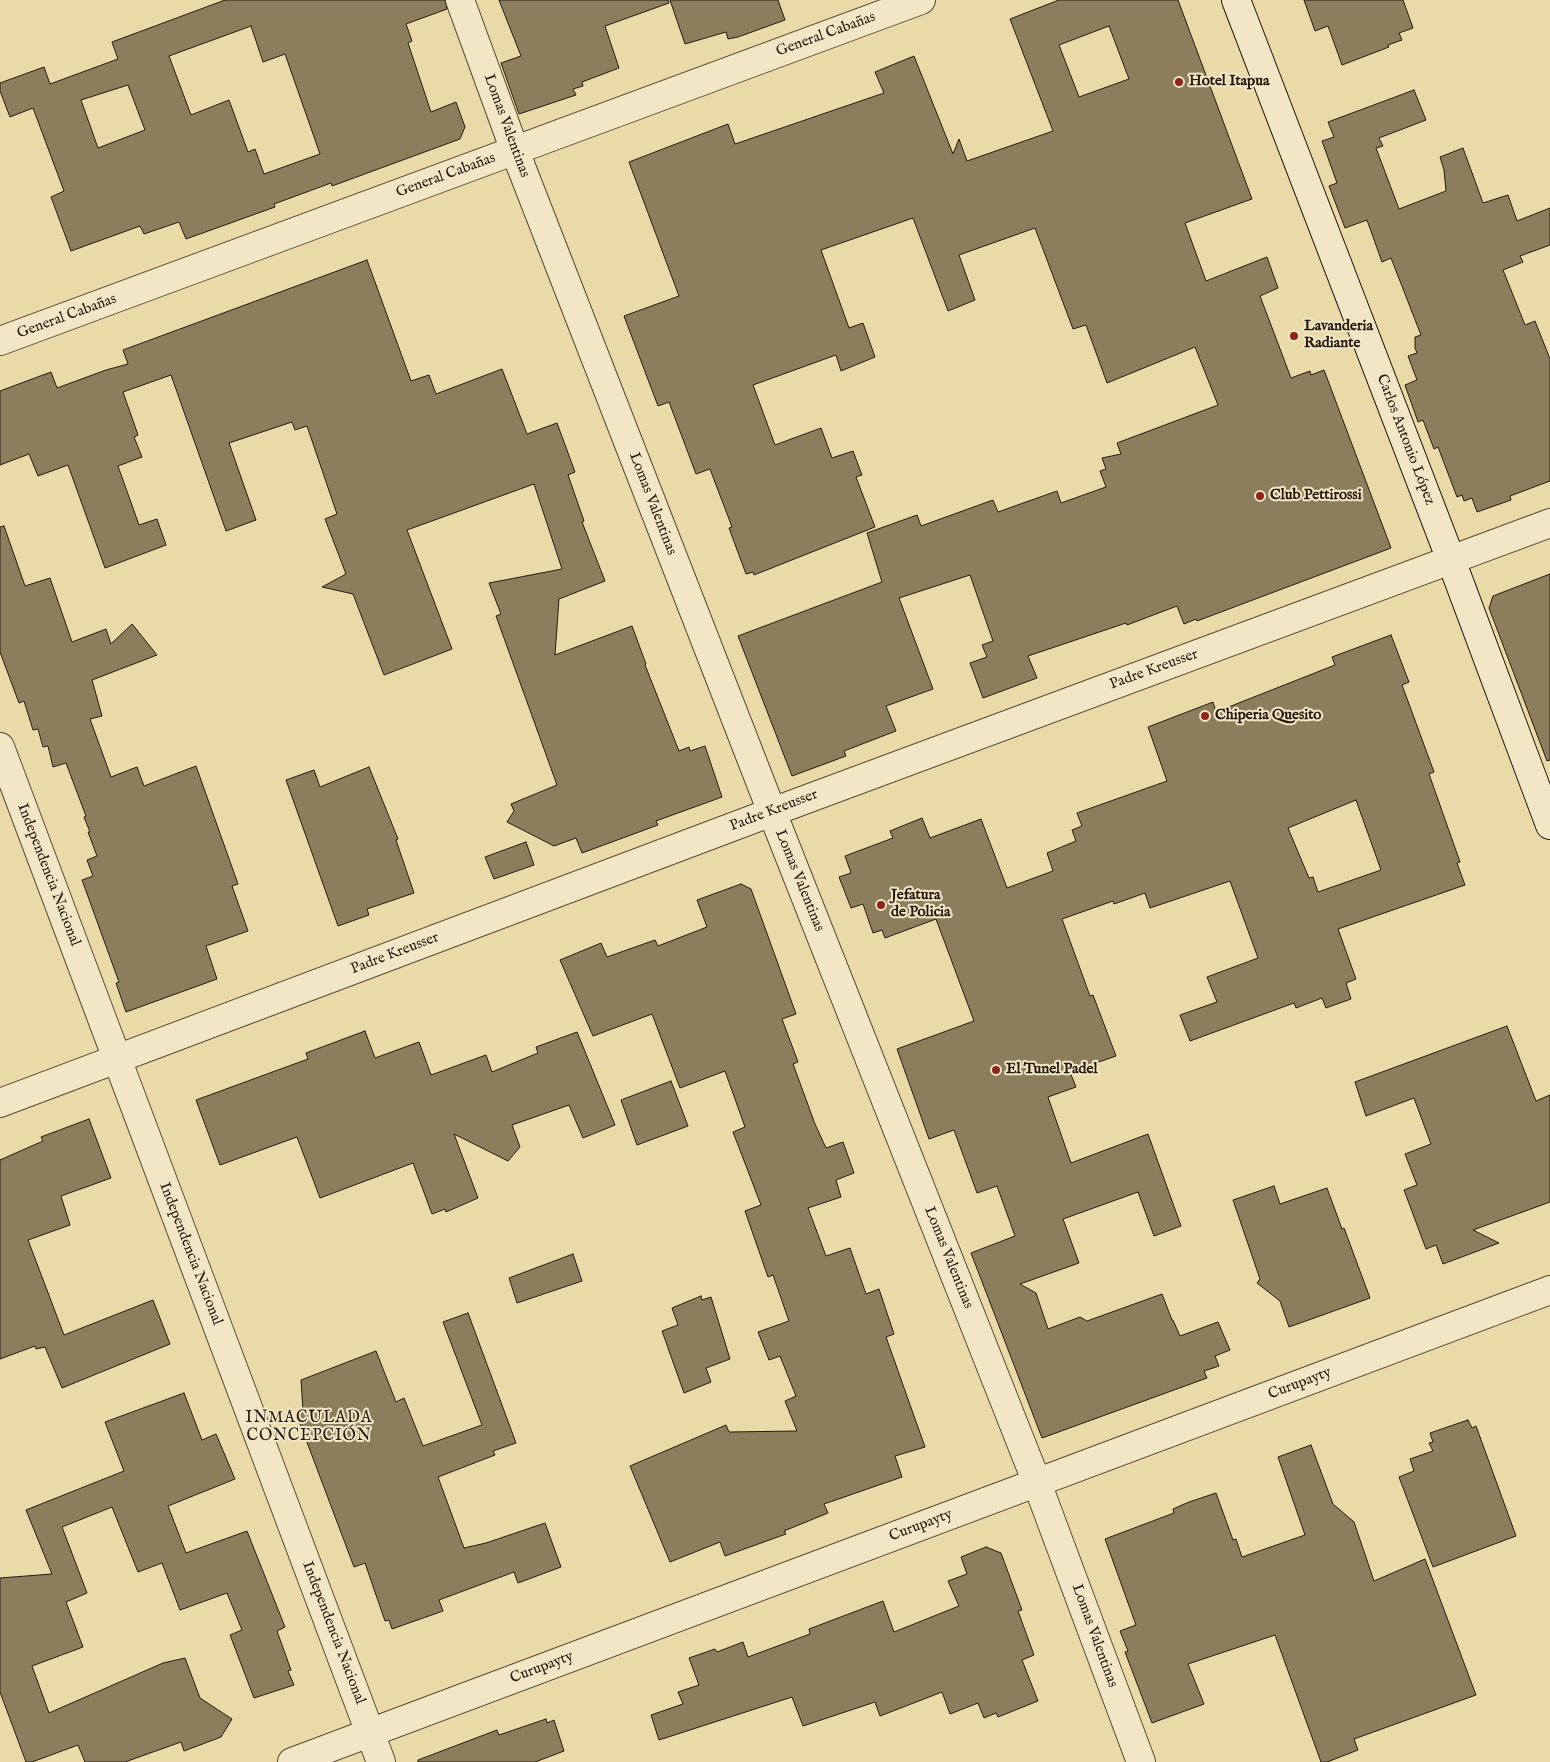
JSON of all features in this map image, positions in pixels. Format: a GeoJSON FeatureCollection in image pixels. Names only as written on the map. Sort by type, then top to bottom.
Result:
{"type":"FeatureCollection","features":[{"type":"Feature","properties":{"kind":"street","name":"Lomas Valentinas"},"geometry":{"type":"LineString","coordinates":[[460,0],[515,151],[772,812],[1037,1483],[1140,1762]]}},
{"type":"Feature","properties":{"kind":"street","name":"General Cabañas"},"geometry":{"type":"LineString","coordinates":[[0,341],[921,0]]}},
{"type":"Feature","properties":{"kind":"street","name":"Carlos Antonio López"},"geometry":{"type":"LineString","coordinates":[[1236,0],[1451,560],[1550,825]]}},
{"type":"Feature","properties":{"kind":"street","name":"Padre Kreusser"},"geometry":{"type":"LineString","coordinates":[[0,1103],[772,812],[1550,523]]}},
{"type":"Feature","properties":{"kind":"street","name":"Independencia Nacional"},"geometry":{"type":"LineString","coordinates":[[0,746],[381,1762]]}},
{"type":"Feature","properties":{"kind":"street","name":"Curupayty"},"geometry":{"type":"LineString","coordinates":[[292,1762],[1550,1290]]}},
{"type":"Feature","properties":{"kind":"building"},"geometry":{"type":"Polygon","coordinates":[[[225,0],[445,0],[447,9],[406,24],[412,41],[408,43],[431,112],[456,102],[465,127],[460,139],[332,186],[331,183],[274,204],[275,207],[186,239],[179,222],[144,234],[140,226],[71,251],[51,197],[64,191],[33,108],[10,117],[0,91],[0,83],[44,67],[50,84],[118,59],[112,42],[225,0]],[[251,26],[169,56],[191,115],[229,100],[248,152],[255,149],[264,174],[320,154],[285,54],[263,62],[251,26]],[[128,85],[81,100],[98,148],[145,130],[128,85]]]}},
{"type":"Feature","properties":{"kind":"building"},"geometry":{"type":"Polygon","coordinates":[[[499,0],[668,0],[669,3],[605,26],[619,68],[582,82],[583,86],[573,89],[576,95],[519,114],[501,63],[521,56],[499,0]]]}},
{"type":"Feature","properties":{"kind":"building"},"geometry":{"type":"Polygon","coordinates":[[[670,0],[778,0],[785,20],[738,37],[728,39],[726,32],[685,44],[670,0]]]}},
{"type":"Feature","properties":{"kind":"building"},"geometry":{"type":"Polygon","coordinates":[[[1059,0],[1178,0],[1252,199],[1185,223],[1206,281],[1267,257],[1278,288],[1260,296],[1291,378],[1310,371],[1311,375],[1324,370],[1391,548],[1197,621],[1196,619],[1184,624],[1177,606],[1127,625],[1126,623],[1028,656],[1037,678],[983,698],[970,663],[987,657],[982,645],[993,641],[970,575],[899,598],[933,689],[886,706],[896,731],[844,751],[846,756],[792,776],[738,636],[882,582],[867,533],[917,515],[921,526],[993,500],[998,512],[1057,491],[1061,503],[1106,487],[1100,471],[1106,469],[1102,458],[1121,454],[1117,443],[1218,405],[1195,347],[1107,383],[1086,325],[1073,329],[1035,228],[959,255],[975,300],[948,311],[913,218],[821,250],[849,328],[863,323],[875,357],[841,371],[836,355],[753,385],[775,445],[821,428],[832,458],[853,451],[862,475],[856,477],[875,527],[754,575],[753,572],[746,574],[729,528],[732,527],[710,469],[696,474],[669,402],[658,406],[624,316],[679,296],[629,162],[728,124],[735,144],[884,93],[875,72],[914,56],[953,154],[959,139],[967,161],[1053,131],[1010,19],[1059,0]],[[1109,26],[1059,45],[1079,97],[1129,79],[1109,26]]]}},
{"type":"Feature","properties":{"kind":"building"},"geometry":{"type":"Polygon","coordinates":[[[1304,0],[1403,0],[1413,28],[1399,33],[1402,40],[1388,45],[1389,47],[1342,65],[1328,26],[1315,31],[1304,0]]]}},
{"type":"Feature","properties":{"kind":"building"},"geometry":{"type":"Polygon","coordinates":[[[1414,90],[1426,120],[1379,138],[1383,146],[1376,148],[1399,209],[1446,191],[1444,170],[1440,157],[1463,148],[1483,203],[1508,195],[1517,221],[1550,208],[1550,245],[1520,256],[1523,262],[1503,270],[1525,325],[1535,321],[1550,359],[1550,481],[1510,496],[1511,500],[1477,512],[1472,498],[1464,501],[1462,495],[1457,497],[1438,447],[1434,449],[1423,420],[1418,422],[1405,385],[1417,380],[1408,356],[1417,353],[1415,337],[1421,335],[1391,258],[1382,262],[1367,220],[1345,228],[1329,186],[1337,183],[1322,141],[1334,137],[1328,122],[1414,90]]]}},
{"type":"Feature","properties":{"kind":"building"},"geometry":{"type":"Polygon","coordinates":[[[367,260],[411,381],[429,375],[436,394],[502,369],[527,434],[557,423],[575,472],[568,475],[584,521],[582,522],[605,581],[559,599],[555,655],[632,626],[645,665],[679,751],[689,747],[690,751],[705,746],[722,797],[656,821],[658,825],[582,853],[576,838],[554,846],[507,822],[514,811],[511,804],[557,785],[496,616],[501,614],[489,583],[562,569],[534,484],[407,530],[452,649],[384,675],[353,594],[322,587],[346,574],[325,519],[337,514],[307,426],[295,430],[292,422],[229,443],[256,520],[226,531],[171,375],[123,392],[138,435],[134,437],[142,457],[118,466],[139,525],[157,519],[166,545],[105,568],[68,465],[38,476],[29,454],[0,465],[0,391],[51,372],[57,388],[128,364],[123,350],[367,260]]]}},
{"type":"Feature","properties":{"kind":"building"},"geometry":{"type":"Polygon","coordinates":[[[4,526],[25,586],[50,578],[72,642],[106,629],[111,644],[132,624],[157,655],[92,680],[102,716],[90,719],[111,777],[137,767],[144,786],[196,766],[238,884],[232,886],[248,931],[206,946],[217,979],[126,1012],[116,983],[119,982],[82,880],[93,876],[87,860],[97,856],[88,832],[90,832],[84,817],[86,816],[66,763],[53,767],[48,746],[43,747],[38,729],[33,730],[24,701],[19,703],[0,652],[0,527],[4,526]]]}},
{"type":"Feature","properties":{"kind":"building"},"geometry":{"type":"Polygon","coordinates":[[[1550,574],[1550,760],[1547,761],[1489,608],[1493,596],[1550,574]]]}},
{"type":"Feature","properties":{"kind":"building"},"geometry":{"type":"Polygon","coordinates":[[[1391,635],[1409,682],[1402,685],[1434,772],[1429,774],[1460,862],[1457,863],[1465,885],[1338,929],[1356,979],[1346,983],[1351,999],[1326,1008],[1322,998],[1296,1008],[1294,1003],[1190,1041],[1180,1015],[1217,1002],[1207,977],[1258,958],[1230,881],[1150,908],[1145,893],[1114,904],[1113,901],[1062,919],[1090,996],[1093,995],[1116,1056],[1070,1072],[1076,1087],[1048,1097],[1071,1163],[1148,1134],[1181,1226],[1154,1236],[1138,1192],[1063,1219],[1079,1263],[1020,1284],[1036,1293],[1048,1329],[1080,1317],[1087,1321],[1162,1294],[1180,1336],[1218,1322],[1230,1350],[1215,1356],[1219,1366],[1204,1371],[1207,1378],[1042,1438],[971,1253],[1015,1236],[997,1186],[977,1193],[954,1130],[929,1139],[897,1049],[974,1021],[936,919],[885,938],[882,930],[873,933],[863,904],[851,908],[839,877],[851,873],[845,856],[893,838],[890,831],[922,818],[930,838],[981,819],[1007,888],[1053,871],[1047,853],[1076,841],[1072,830],[1082,826],[1077,813],[1167,781],[1148,727],[1213,702],[1216,712],[1335,665],[1332,657],[1391,635]],[[1356,800],[1288,828],[1309,878],[1313,877],[1318,892],[1381,870],[1356,800]]]}},
{"type":"Feature","properties":{"kind":"building"},"geometry":{"type":"Polygon","coordinates":[[[369,767],[398,839],[396,840],[414,893],[367,909],[369,915],[338,926],[286,780],[314,770],[320,787],[369,767]]]}},
{"type":"Feature","properties":{"kind":"building"},"geometry":{"type":"Polygon","coordinates":[[[526,842],[534,865],[494,879],[485,857],[526,842]]]}},
{"type":"Feature","properties":{"kind":"building"},"geometry":{"type":"Polygon","coordinates":[[[741,884],[751,889],[796,1014],[782,1019],[798,1062],[793,1064],[815,1124],[826,1148],[843,1142],[854,1173],[836,1180],[841,1197],[808,1208],[826,1256],[850,1248],[866,1294],[879,1289],[894,1334],[886,1337],[925,1447],[895,1456],[902,1477],[824,1504],[828,1513],[784,1531],[786,1534],[725,1556],[720,1542],[670,1562],[630,1466],[726,1425],[729,1432],[797,1431],[785,1401],[796,1396],[780,1356],[769,1360],[758,1332],[789,1321],[773,1275],[768,1277],[745,1211],[761,1205],[733,1132],[745,1127],[725,1071],[680,1088],[652,1014],[593,1036],[560,960],[601,943],[607,957],[655,940],[658,946],[707,927],[697,900],[741,884]]]}},
{"type":"Feature","properties":{"kind":"building"},"geometry":{"type":"Polygon","coordinates":[[[1507,1026],[1536,1101],[1550,1095],[1550,1202],[1473,1230],[1499,1243],[1443,1264],[1436,1245],[1426,1249],[1404,1190],[1417,1185],[1405,1154],[1431,1144],[1414,1098],[1366,1116],[1355,1082],[1507,1026]]]}},
{"type":"Feature","properties":{"kind":"building"},"geometry":{"type":"Polygon","coordinates":[[[365,1031],[375,1058],[419,1042],[431,1075],[486,1055],[492,1072],[538,1053],[536,1047],[577,1032],[615,1125],[583,1138],[569,1105],[512,1125],[520,1147],[508,1161],[454,1134],[478,1198],[446,1212],[445,1209],[432,1214],[413,1163],[320,1198],[297,1137],[220,1165],[196,1100],[308,1059],[306,1053],[365,1031]]]}},
{"type":"Feature","properties":{"kind":"building"},"geometry":{"type":"Polygon","coordinates":[[[671,1081],[688,1126],[637,1145],[621,1100],[671,1081]]]}},
{"type":"Feature","properties":{"kind":"building"},"geometry":{"type":"Polygon","coordinates":[[[89,1119],[111,1178],[61,1196],[70,1225],[28,1240],[64,1335],[153,1300],[170,1344],[62,1388],[45,1347],[36,1349],[35,1346],[0,1359],[0,1160],[43,1141],[41,1137],[89,1119]]]}},
{"type":"Feature","properties":{"kind":"building"},"geometry":{"type":"Polygon","coordinates":[[[1274,1186],[1280,1204],[1327,1188],[1370,1298],[1289,1327],[1280,1301],[1257,1283],[1260,1279],[1233,1200],[1274,1186]]]}},
{"type":"Feature","properties":{"kind":"building"},"geometry":{"type":"Polygon","coordinates":[[[573,1254],[582,1281],[517,1303],[509,1278],[573,1254]]]}},
{"type":"Feature","properties":{"kind":"building"},"geometry":{"type":"Polygon","coordinates":[[[701,1296],[702,1300],[711,1297],[730,1359],[706,1368],[711,1382],[684,1393],[662,1331],[678,1325],[672,1308],[701,1296]]]}},
{"type":"Feature","properties":{"kind":"building"},"geometry":{"type":"Polygon","coordinates":[[[468,1313],[516,1443],[493,1451],[495,1455],[438,1477],[464,1548],[486,1543],[545,1523],[561,1567],[518,1583],[514,1572],[439,1600],[443,1611],[392,1629],[389,1620],[385,1621],[365,1563],[354,1567],[296,1413],[303,1410],[301,1380],[376,1351],[396,1402],[404,1398],[423,1446],[482,1425],[443,1322],[468,1313]]]}},
{"type":"Feature","properties":{"kind":"building"},"geometry":{"type":"Polygon","coordinates":[[[184,1393],[202,1440],[216,1434],[235,1479],[168,1506],[186,1553],[247,1531],[285,1627],[277,1631],[291,1670],[288,1671],[294,1685],[254,1698],[230,1635],[242,1630],[227,1593],[180,1610],[162,1563],[138,1572],[112,1507],[62,1527],[87,1593],[66,1602],[83,1647],[32,1666],[49,1713],[163,1663],[185,1658],[200,1698],[232,1719],[221,1737],[184,1751],[181,1742],[125,1762],[85,1762],[78,1745],[32,1762],[26,1762],[0,1692],[0,1578],[52,1574],[26,1510],[124,1471],[105,1422],[184,1393]]]}},
{"type":"Feature","properties":{"kind":"building"},"geometry":{"type":"Polygon","coordinates":[[[1468,1420],[1472,1428],[1476,1426],[1516,1536],[1433,1567],[1399,1477],[1414,1471],[1410,1459],[1433,1451],[1429,1443],[1433,1442],[1430,1433],[1468,1420]]]}},
{"type":"Feature","properties":{"kind":"building"},"geometry":{"type":"Polygon","coordinates":[[[1311,1445],[1333,1504],[1354,1522],[1374,1581],[1425,1559],[1476,1695],[1354,1739],[1358,1750],[1327,1762],[1321,1762],[1275,1635],[1188,1664],[1204,1704],[1152,1723],[1125,1652],[1128,1651],[1120,1631],[1136,1625],[1105,1539],[1174,1513],[1173,1509],[1216,1493],[1233,1540],[1236,1539],[1242,1557],[1305,1535],[1278,1457],[1311,1445]]]}},
{"type":"Feature","properties":{"kind":"building"},"geometry":{"type":"Polygon","coordinates":[[[986,1547],[1001,1553],[1022,1610],[1018,1611],[1034,1655],[1022,1660],[1038,1701],[998,1717],[996,1713],[984,1718],[978,1703],[950,1714],[942,1692],[880,1716],[875,1702],[803,1726],[792,1697],[659,1740],[651,1715],[683,1704],[678,1692],[699,1685],[689,1658],[715,1649],[717,1652],[743,1642],[748,1657],[810,1634],[809,1629],[883,1601],[894,1632],[959,1606],[948,1581],[967,1574],[961,1557],[986,1547]]]}},
{"type":"Feature","properties":{"kind":"building"},"geometry":{"type":"Polygon","coordinates":[[[546,1719],[547,1723],[554,1720],[564,1751],[535,1762],[418,1762],[418,1760],[497,1730],[499,1735],[546,1719]]]}},
{"type":"Feature","properties":{"kind":"place","name":"Hotel Itapua"},"geometry":{"type":"Point","coordinates":[1179,82]}},
{"type":"Feature","properties":{"kind":"place","name":"Lavanderia Radiante"},"geometry":{"type":"Point","coordinates":[1294,336]}},
{"type":"Feature","properties":{"kind":"place","name":"Club Pettirossi"},"geometry":{"type":"Point","coordinates":[1260,496]}},
{"type":"Feature","properties":{"kind":"place","name":"Chiperia Quesito"},"geometry":{"type":"Point","coordinates":[1205,716]}},
{"type":"Feature","properties":{"kind":"place","name":"Jefatura de Policia"},"geometry":{"type":"Point","coordinates":[881,905]}},
{"type":"Feature","properties":{"kind":"place","name":"El Tunel Padel"},"geometry":{"type":"Point","coordinates":[996,1070]}},
{"type":"Feature","properties":{"kind":"district","name":"INMACULADA CONCEPCIÓN"},"geometry":{"type":"Point","coordinates":[309,1428]}}]}
